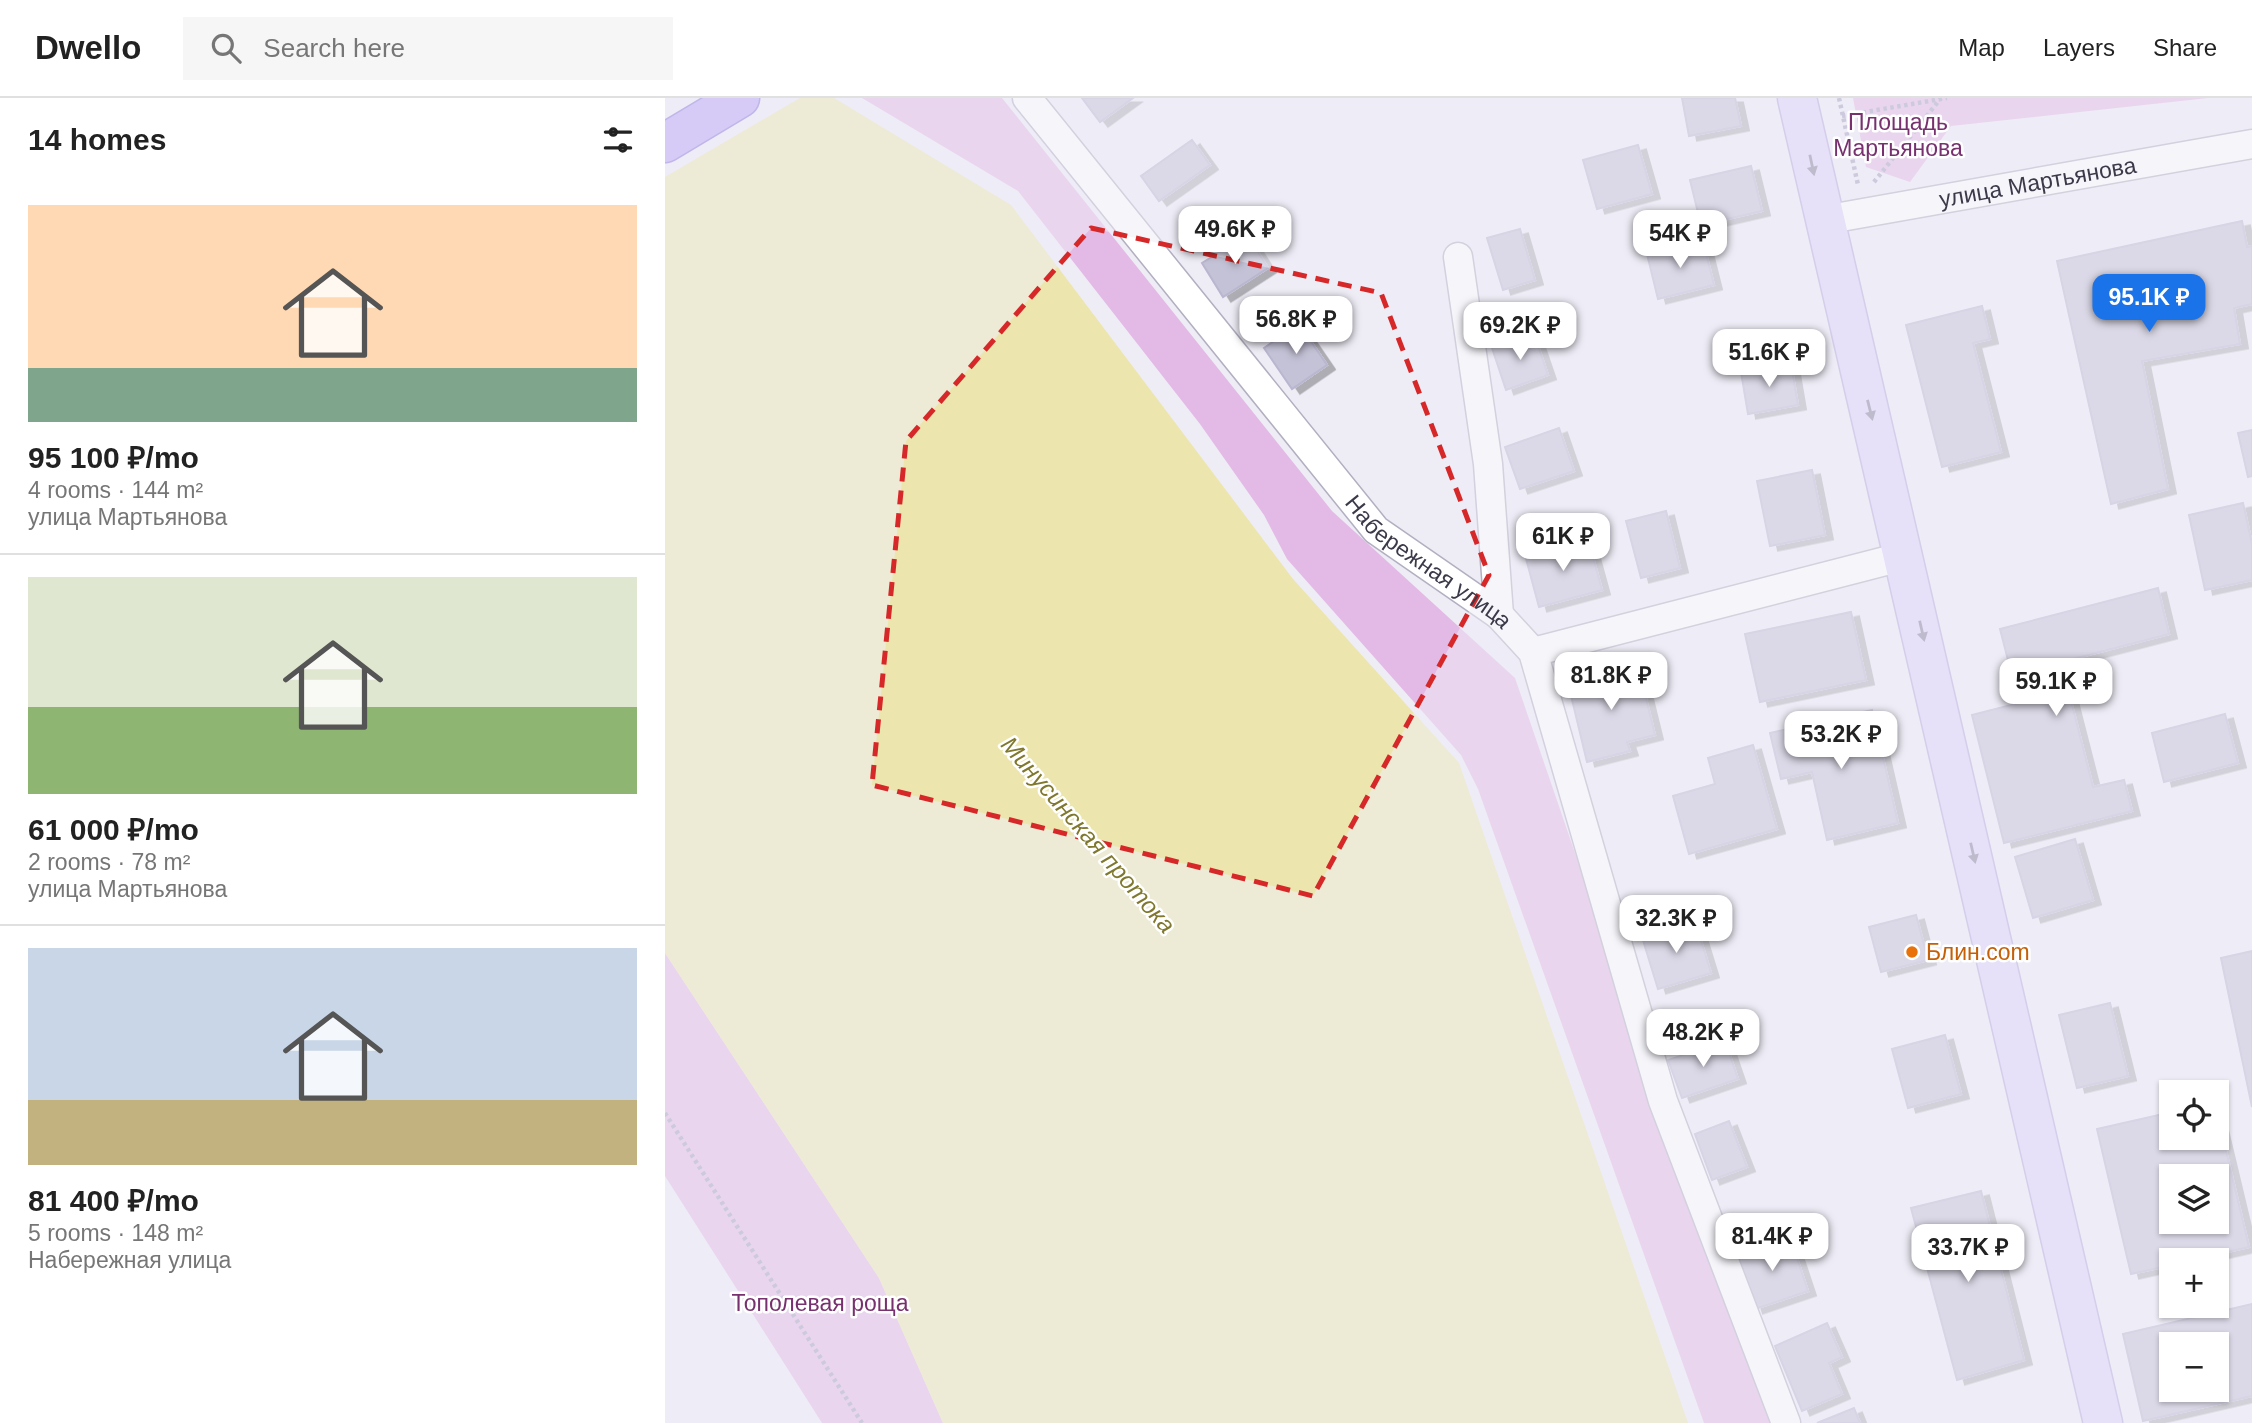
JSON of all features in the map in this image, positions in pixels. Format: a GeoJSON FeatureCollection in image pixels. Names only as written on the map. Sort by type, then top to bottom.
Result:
{"type":"FeatureCollection","features":[{"type":"Feature","properties":{"kind":"main road"},"geometry":{"type":"LineString","coordinates":[[665,144],[740,98]]}},
{"type":"Feature","properties":{"kind":"main road"},"geometry":{"type":"LineString","coordinates":[[1797,98],[1905,556],[2103,1423]]}},
{"type":"Feature","properties":{"kind":"street","name":"Набережная улица"},"geometry":{"type":"LineString","coordinates":[[1027,98],[1376,530],[1499,615],[1533,652],[1663,1101],[1786,1423]]}},
{"type":"Feature","properties":{"kind":"street","name":"улица Мартьянова"},"geometry":{"type":"LineString","coordinates":[[1824,220],[1863,206],[2252,144]]}},
{"type":"Feature","properties":{"kind":"street"},"geometry":{"type":"LineString","coordinates":[[1458,257],[1488,464],[1499,615]]}},
{"type":"Feature","properties":{"kind":"street"},"geometry":{"type":"LineString","coordinates":[[1533,652],[1905,556]]}},
{"type":"Feature","properties":{"kind":"path"},"geometry":{"type":"LineString","coordinates":[[1839,98],[1863,206]]}},
{"type":"Feature","properties":{"kind":"path"},"geometry":{"type":"LineString","coordinates":[[1842,116],[1943,98]]}},
{"type":"Feature","properties":{"kind":"path"},"geometry":{"type":"LineString","coordinates":[[1863,206],[1943,98]]}},
{"type":"Feature","properties":{"kind":"path"},"geometry":{"type":"LineString","coordinates":[[665,1113],[862,1423]]}},
{"type":"Feature","properties":{"kind":"highlighted area"},"geometry":{"type":"Polygon","coordinates":[[[1091,228],[1381,293],[1489,575],[1313,896],[872,785],[906,441],[1091,228]]]}},
{"type":"Feature","properties":{"kind":"green space"},"geometry":{"type":"Polygon","coordinates":[[[862,98],[1002,98],[1332,511],[1515,678],[1731,1308],[1776,1423],[1704,1423],[1478,789],[1461,755],[1287,559],[1264,515],[1200,424],[1018,191],[862,98]]]}},
{"type":"Feature","properties":{"kind":"green space","name":"Площадь Мартьянова"},"geometry":{"type":"Polygon","coordinates":[[[1853,98],[2208,98],[1951,126],[1910,182],[1866,167],[1853,98]]]}},
{"type":"Feature","properties":{"kind":"green space","name":"Тополевая роща"},"geometry":{"type":"Polygon","coordinates":[[[665,953],[879,1278],[943,1423],[822,1423],[665,1176],[665,953]]]}},
{"type":"Feature","properties":{"kind":"water","name":"Минусинская протока"},"geometry":{"type":"Polygon","coordinates":[[[665,98],[834,98],[1011,205],[1293,579],[1459,763],[1688,1423],[943,1423],[879,1278],[665,953],[665,98]]]}},
{"type":"Feature","properties":{"kind":"pier"},"geometry":{"type":"Polygon","coordinates":[[[665,98],[800,98],[665,177],[665,98]]]}},
{"type":"Feature","properties":{"kind":"building"},"geometry":{"type":"Polygon","coordinates":[[[1082,98],[1133,98],[1100,122],[1082,98]]]}},
{"type":"Feature","properties":{"kind":"building"},"geometry":{"type":"Polygon","coordinates":[[[1682,98],[1735,98],[1741,126],[1689,136],[1682,98]]]}},
{"type":"Feature","properties":{"kind":"building"},"geometry":{"type":"Polygon","coordinates":[[[1192,140],[1210,165],[1159,201],[1141,176],[1192,140]]]}},
{"type":"Feature","properties":{"kind":"building"},"geometry":{"type":"Polygon","coordinates":[[[1638,145],[1652,194],[1597,209],[1583,160],[1638,145]]]}},
{"type":"Feature","properties":{"kind":"building"},"geometry":{"type":"Polygon","coordinates":[[[1751,166],[1762,211],[1701,225],[1690,180],[1751,166]]]}},
{"type":"Feature","properties":{"kind":"building"},"geometry":{"type":"Polygon","coordinates":[[[2242,221],[2247,247],[2252,246],[2252,304],[2234,308],[2240,344],[2142,361],[2168,489],[2111,504],[2057,261],[2242,221]]]}},
{"type":"Feature","properties":{"kind":"building"},"geometry":{"type":"Polygon","coordinates":[[[1520,229],[1535,280],[1503,290],[1487,238],[1520,229]]]}},
{"type":"Feature","properties":{"kind":"building"},"geometry":{"type":"Polygon","coordinates":[[[1247,235],[1268,268],[1223,297],[1202,263],[1247,235]]]}},
{"type":"Feature","properties":{"kind":"building"},"geometry":{"type":"Polygon","coordinates":[[[1703,241],[1714,285],[1658,299],[1647,254],[1703,241]]]}},
{"type":"Feature","properties":{"kind":"building"},"geometry":{"type":"Polygon","coordinates":[[[1982,306],[1990,339],[1973,343],[2001,452],[1942,467],[1906,325],[1982,306]]]}},
{"type":"Feature","properties":{"kind":"building"},"geometry":{"type":"Polygon","coordinates":[[[1299,324],[1327,365],[1292,389],[1264,348],[1299,324]]]}},
{"type":"Feature","properties":{"kind":"building"},"geometry":{"type":"Polygon","coordinates":[[[1534,334],[1548,375],[1506,390],[1492,348],[1534,334]]]}},
{"type":"Feature","properties":{"kind":"building"},"geometry":{"type":"Polygon","coordinates":[[[1791,364],[1798,405],[1748,414],[1741,372],[1791,364]]]}},
{"type":"Feature","properties":{"kind":"building"},"geometry":{"type":"Polygon","coordinates":[[[1559,428],[1574,471],[1520,489],[1505,447],[1559,428]]]}},
{"type":"Feature","properties":{"kind":"building"},"geometry":{"type":"Polygon","coordinates":[[[2252,430],[2252,476],[2248,477],[2238,433],[2252,430]]]}},
{"type":"Feature","properties":{"kind":"building"},"geometry":{"type":"Polygon","coordinates":[[[1812,470],[1825,535],[1770,546],[1757,481],[1812,470]]]}},
{"type":"Feature","properties":{"kind":"building"},"geometry":{"type":"Polygon","coordinates":[[[2243,503],[2252,544],[2252,580],[2205,590],[2189,515],[2243,503]]]}},
{"type":"Feature","properties":{"kind":"building"},"geometry":{"type":"Polygon","coordinates":[[[1666,511],[1680,568],[1641,578],[1626,521],[1666,511]]]}},
{"type":"Feature","properties":{"kind":"building"},"geometry":{"type":"Polygon","coordinates":[[[1588,539],[1602,590],[1539,607],[1525,555],[1588,539]]]}},
{"type":"Feature","properties":{"kind":"building"},"geometry":{"type":"Polygon","coordinates":[[[2158,588],[2169,634],[2061,662],[2093,787],[2124,780],[2132,811],[2004,843],[1972,715],[2019,703],[2000,629],[2158,588]]]}},
{"type":"Feature","properties":{"kind":"building"},"geometry":{"type":"Polygon","coordinates":[[[1851,612],[1866,680],[1760,702],[1745,634],[1851,612]]]}},
{"type":"Feature","properties":{"kind":"building"},"geometry":{"type":"Polygon","coordinates":[[[1638,666],[1655,735],[1627,742],[1630,751],[1587,762],[1568,683],[1638,666]]]}},
{"type":"Feature","properties":{"kind":"building"},"geometry":{"type":"Polygon","coordinates":[[[1872,710],[1898,823],[1827,840],[1812,772],[1781,779],[1770,733],[1872,710]]]}},
{"type":"Feature","properties":{"kind":"building"},"geometry":{"type":"Polygon","coordinates":[[[2225,714],[2238,763],[2164,782],[2152,733],[2225,714]]]}},
{"type":"Feature","properties":{"kind":"building"},"geometry":{"type":"Polygon","coordinates":[[[1753,745],[1777,829],[1689,854],[1673,796],[1715,784],[1708,758],[1753,745]]]}},
{"type":"Feature","properties":{"kind":"building"},"geometry":{"type":"Polygon","coordinates":[[[2075,839],[2093,900],[2033,918],[2015,857],[2075,839]]]}},
{"type":"Feature","properties":{"kind":"building"},"geometry":{"type":"Polygon","coordinates":[[[1916,915],[1928,960],[1881,972],[1869,927],[1916,915]]]}},
{"type":"Feature","properties":{"kind":"building"},"geometry":{"type":"Polygon","coordinates":[[[1695,921],[1711,973],[1658,989],[1642,937],[1695,921]]]}},
{"type":"Feature","properties":{"kind":"building"},"geometry":{"type":"Polygon","coordinates":[[[2252,951],[2252,1107],[2221,958],[2252,951]]]}},
{"type":"Feature","properties":{"kind":"building"},"geometry":{"type":"Polygon","coordinates":[[[2110,1003],[2128,1076],[2077,1088],[2059,1015],[2110,1003]]]}},
{"type":"Feature","properties":{"kind":"building"},"geometry":{"type":"Polygon","coordinates":[[[1945,1035],[1961,1094],[1908,1108],[1892,1049],[1945,1035]]]}},
{"type":"Feature","properties":{"kind":"building"},"geometry":{"type":"Polygon","coordinates":[[[1725,1041],[1738,1079],[1682,1098],[1668,1060],[1725,1041]]]}},
{"type":"Feature","properties":{"kind":"building"},"geometry":{"type":"Polygon","coordinates":[[[2159,1115],[2159,1150],[2226,1150],[2249,1247],[2229,1252],[2229,1248],[2159,1248],[2159,1268],[2131,1274],[2097,1129],[2159,1115]]]}},
{"type":"Feature","properties":{"kind":"building"},"geometry":{"type":"Polygon","coordinates":[[[1729,1121],[1747,1167],[1712,1180],[1695,1134],[1729,1121]]]}},
{"type":"Feature","properties":{"kind":"building"},"geometry":{"type":"Polygon","coordinates":[[[1981,1191],[2024,1360],[1957,1380],[1911,1208],[1981,1191]]]}},
{"type":"Feature","properties":{"kind":"building"},"geometry":{"type":"Polygon","coordinates":[[[1790,1237],[1808,1291],[1755,1309],[1737,1254],[1790,1237]]]}},
{"type":"Feature","properties":{"kind":"building"},"geometry":{"type":"Polygon","coordinates":[[[2252,1304],[2252,1396],[2229,1401],[2229,1332],[2159,1332],[2159,1402],[2226,1402],[2143,1421],[2123,1334],[2192,1318],[2229,1318],[2229,1309],[2252,1304]]]}},
{"type":"Feature","properties":{"kind":"building"},"geometry":{"type":"Polygon","coordinates":[[[1827,1323],[1842,1357],[1829,1363],[1842,1394],[1802,1411],[1775,1346],[1827,1323]]]}},
{"type":"Feature","properties":{"kind":"building"},"geometry":{"type":"Polygon","coordinates":[[[1854,1408],[1860,1423],[1817,1423],[1854,1408]]]}},
{"type":"Feature","properties":{"kind":"place","name":"Блин.com"},"geometry":{"type":"Point","coordinates":[1912,952]}}]}
